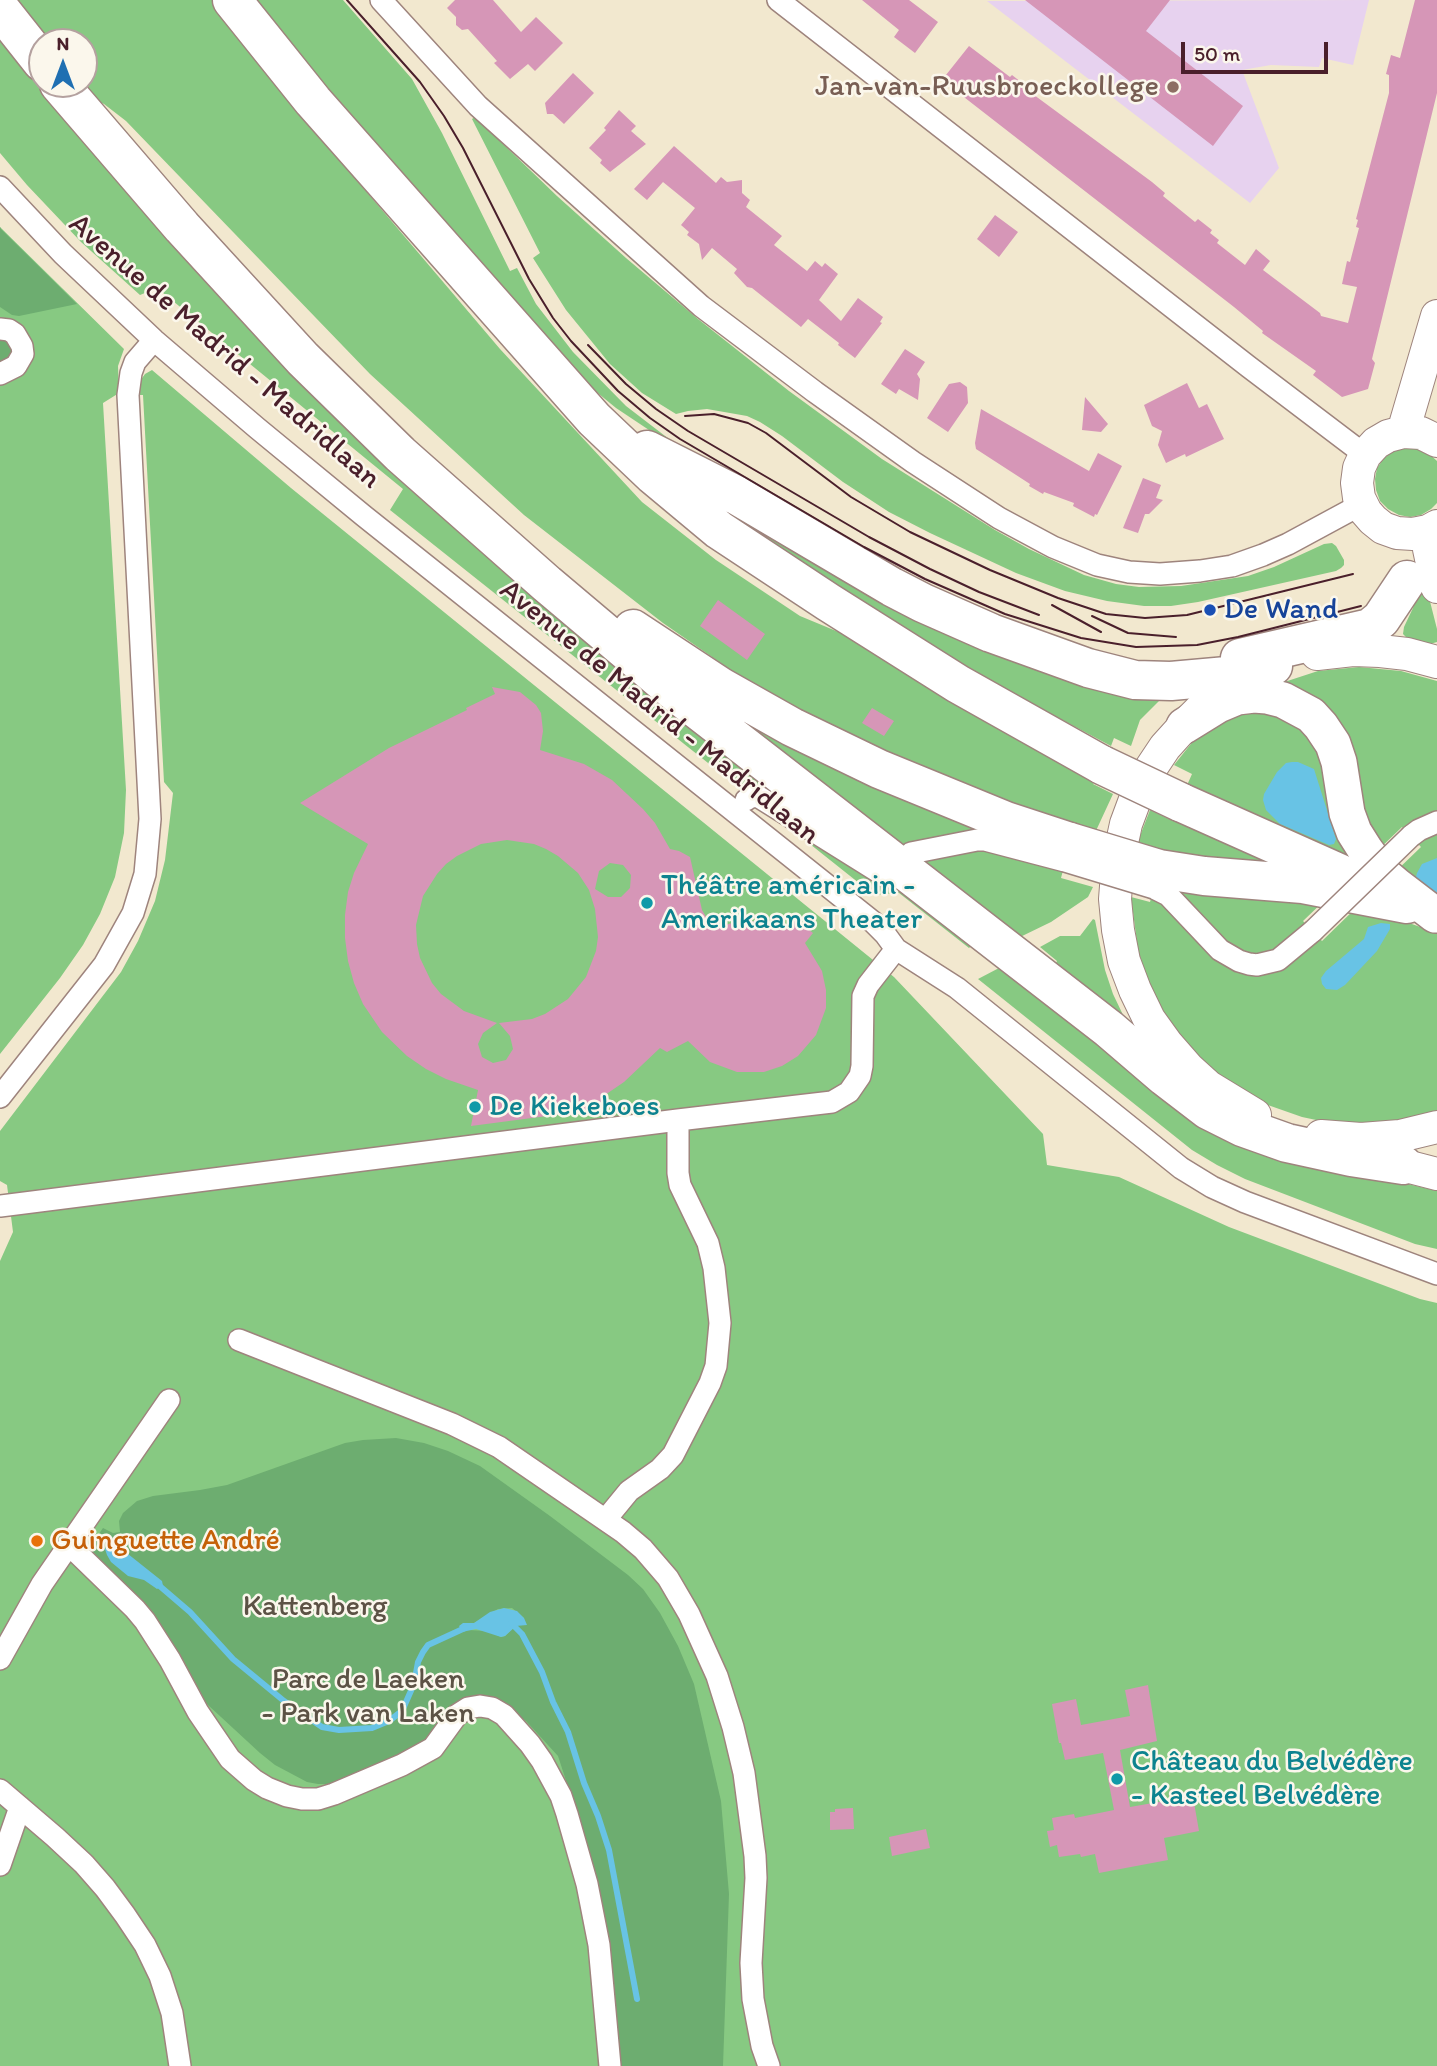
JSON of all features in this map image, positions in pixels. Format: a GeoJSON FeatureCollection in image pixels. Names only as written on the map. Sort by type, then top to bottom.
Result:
{"type":"FeatureCollection","features":[{"type":"Feature","properties":{"kind":"highway"},"geometry":{"type":"LineString","coordinates":[[232,0],[322,111],[594,419],[653,475],[719,530],[958,684],[1101,765],[1427,911]]}},
{"type":"Feature","properties":{"kind":"highway"},"geometry":{"type":"LineString","coordinates":[[0,9],[28,44]]}},
{"type":"Feature","properties":{"kind":"highway"},"geometry":{"type":"LineString","coordinates":[[71,98],[182,227],[303,359],[400,454],[681,698],[1109,1029],[1194,1100],[1225,1119],[1287,1143],[1420,1169]]}},
{"type":"Feature","properties":{"kind":"highway"},"geometry":{"type":"LineString","coordinates":[[259,310],[488,517],[610,612],[721,687],[792,727],[879,769],[1006,821],[1068,852],[1156,878],[1204,876],[1303,884],[1427,911]]}},
{"type":"Feature","properties":{"kind":"highway"},"geometry":{"type":"LineString","coordinates":[[594,419],[663,459],[736,495],[892,587],[955,618],[1033,648],[1088,668],[1148,681],[1200,680],[1273,666]]}},
{"type":"Feature","properties":{"kind":"highway"},"geometry":{"type":"LineString","coordinates":[[1033,648],[1132,666],[1171,668],[1214,664],[1370,628],[1422,583]]}},
{"type":"Feature","properties":{"kind":"highway"},"geometry":{"type":"LineString","coordinates":[[1109,1029],[1160,1058],[1188,1068]]}},
{"type":"Feature","properties":{"kind":"main road"},"geometry":{"type":"LineString","coordinates":[[1403,432],[1437,317]]}},
{"type":"Feature","properties":{"kind":"main road"},"geometry":{"type":"LineString","coordinates":[[1437,317],[1437,329]]}},
{"type":"Feature","properties":{"kind":"main road"},"geometry":{"type":"LineString","coordinates":[[1422,583],[1383,528],[1373,520],[1362,504],[1357,483],[1359,468],[1366,454],[1376,443],[1388,436],[1403,432],[1421,433],[1437,441]]}},
{"type":"Feature","properties":{"kind":"main road"},"geometry":{"type":"LineString","coordinates":[[1380,651],[1399,622],[1407,602],[1422,583],[1432,528],[1413,534],[1397,533],[1383,528]]}},
{"type":"Feature","properties":{"kind":"main road"},"geometry":{"type":"LineString","coordinates":[[1420,1169],[1308,1138],[1258,1117],[1209,1087],[1167,1044],[1149,1018],[1135,990],[1124,961],[1115,899],[1118,861],[1126,824],[1136,797],[1165,747],[1199,710],[1253,675],[1273,666],[1326,652],[1380,651],[1407,654],[1437,662]]}},
{"type":"Feature","properties":{"kind":"main road"},"geometry":{"type":"LineString","coordinates":[[1184,726],[1218,705],[1237,697],[1254,695],[1267,695],[1283,700],[1311,715],[1333,744],[1339,762],[1347,813],[1354,832],[1383,874],[1427,911]]}},
{"type":"Feature","properties":{"kind":"main road"},"geometry":{"type":"LineString","coordinates":[[1285,1128],[1323,1136],[1361,1139],[1399,1136],[1437,1127]]}},
{"type":"Feature","properties":{"kind":"street"},"geometry":{"type":"LineString","coordinates":[[381,0],[478,106],[701,306],[913,462],[999,518],[1044,542],[1080,559],[1121,570],[1160,574],[1200,571],[1232,566],[1263,555],[1362,504]]}},
{"type":"Feature","properties":{"kind":"street"},"geometry":{"type":"LineString","coordinates":[[778,0],[1249,367],[1366,454]]}},
{"type":"Feature","properties":{"kind":"street","name":"Avenue de Madrid - Madridlaan"},"geometry":{"type":"LineString","coordinates":[[0,187],[63,254],[154,340],[364,516],[873,922],[886,934],[896,949],[957,988],[1169,1160],[1199,1180],[1245,1202],[1437,1274]]}},
{"type":"Feature","properties":{"kind":"street"},"geometry":{"type":"LineString","coordinates":[[0,329],[15,334],[23,354],[16,366],[0,374]]}},
{"type":"Feature","properties":{"kind":"street"},"geometry":{"type":"LineString","coordinates":[[0,1097],[104,965],[133,913],[145,874],[150,819],[128,396],[135,362],[154,340]]}},
{"type":"Feature","properties":{"kind":"street"},"geometry":{"type":"LineString","coordinates":[[746,800],[752,796],[759,797],[887,877],[893,876],[911,853],[976,840],[1068,852]]}},
{"type":"Feature","properties":{"kind":"street"},"geometry":{"type":"LineString","coordinates":[[1156,878],[1210,942],[1239,961],[1257,965],[1278,960],[1313,931],[1411,836],[1437,822]]}},
{"type":"Feature","properties":{"kind":"street"},"geometry":{"type":"LineString","coordinates":[[0,1206],[832,1102],[849,1092],[856,1084],[862,1066],[863,996],[868,985],[896,949]]}},
{"type":"Feature","properties":{"kind":"street"},"geometry":{"type":"LineString","coordinates":[[606,1520],[629,1491],[660,1469],[673,1455],[716,1366],[720,1323],[715,1268],[705,1236],[680,1185],[678,1120]]}},
{"type":"Feature","properties":{"kind":"street"},"geometry":{"type":"LineString","coordinates":[[239,1340],[478,1435],[517,1458],[606,1520],[643,1549],[668,1578],[689,1614],[717,1676],[744,1773],[755,1856],[751,1963],[753,1999],[762,2046],[769,2066]]}},
{"type":"Feature","properties":{"kind":"street"},"geometry":{"type":"LineString","coordinates":[[0,1659],[42,1584],[169,1400]]}},
{"type":"Feature","properties":{"kind":"street"},"geometry":{"type":"LineString","coordinates":[[69,1545],[145,1621],[220,1745],[241,1770],[267,1788],[302,1799],[318,1799],[402,1765],[433,1748],[457,1715],[468,1708],[492,1708],[504,1715],[542,1761],[561,1796],[567,1814],[587,1884],[599,1945],[610,2066]]}},
{"type":"Feature","properties":{"kind":"street"},"geometry":{"type":"LineString","coordinates":[[0,1790],[84,1864],[105,1888],[145,1945],[160,1976],[172,2013],[180,2066]]}},
{"type":"Feature","properties":{"kind":"street"},"geometry":{"type":"LineString","coordinates":[[0,1865],[20,1807]]}},
{"type":"Feature","properties":{"kind":"shaded area","name":"Jan-van-Ruusbroeckollege"},"geometry":{"type":"Polygon","coordinates":[[[1369,0],[1353,65],[1322,58],[1319,67],[1271,65],[1242,70],[1279,168],[1250,203],[987,1],[1369,0]]]}},
{"type":"Feature","properties":{"kind":"green space"},"geometry":{"type":"Polygon","coordinates":[[[14,0],[213,0],[326,144],[500,349],[642,502],[716,560],[800,616],[841,633],[1097,775],[1093,784],[1113,794],[1094,835],[1072,836],[790,708],[663,623],[524,515],[370,374],[126,121],[93,99],[98,98],[98,28],[37,28],[14,0]]]}},
{"type":"Feature","properties":{"kind":"green space"},"geometry":{"type":"Polygon","coordinates":[[[255,0],[343,0],[412,79],[442,133],[510,271],[517,268],[536,304],[573,352],[626,406],[669,439],[667,442],[616,408],[577,376],[375,146],[255,0]]]}},
{"type":"Feature","properties":{"kind":"green space"},"geometry":{"type":"Polygon","coordinates":[[[0,36],[28,73],[28,98],[48,98],[186,253],[1103,1036],[1404,1183],[1437,1191],[1437,1249],[1415,1244],[1245,1179],[1192,1150],[978,979],[999,968],[972,945],[969,948],[899,893],[874,895],[390,510],[403,489],[157,288],[140,295],[81,242],[0,153],[0,36]]]}},
{"type":"Feature","properties":{"kind":"green space"},"geometry":{"type":"Polygon","coordinates":[[[475,117],[626,258],[789,391],[882,459],[1029,549],[1084,575],[1139,587],[1181,586],[1248,576],[1332,543],[1344,560],[1344,565],[1336,571],[1198,602],[1144,606],[1107,601],[1065,591],[1016,573],[889,512],[843,482],[782,436],[747,416],[707,409],[676,414],[642,393],[610,364],[566,310],[533,258],[540,253],[472,119],[475,117]]]}},
{"type":"Feature","properties":{"kind":"green space"},"geometry":{"type":"Polygon","coordinates":[[[0,227],[124,349],[118,366],[119,393],[103,403],[126,790],[124,833],[115,877],[100,914],[60,978],[0,1054],[0,227]]]}},
{"type":"Feature","properties":{"kind":"green space"},"geometry":{"type":"Polygon","coordinates":[[[0,227],[77,304],[19,316],[0,307],[0,227]]]}},
{"type":"Feature","properties":{"kind":"green space"},"geometry":{"type":"Polygon","coordinates":[[[0,338],[6,340],[12,349],[11,358],[0,366],[0,338]]]}},
{"type":"Feature","properties":{"kind":"green space","name":"Parc de Laeken - Park van Laken"},"geometry":{"type":"Polygon","coordinates":[[[152,370],[291,488],[894,977],[1043,1134],[1047,1165],[1119,1177],[1229,1227],[1437,1303],[1437,2066],[0,2066],[0,1261],[13,1232],[7,1185],[0,1181],[0,1131],[121,972],[155,901],[165,860],[173,793],[164,782],[143,395],[138,395],[140,381],[152,370]]]}},
{"type":"Feature","properties":{"kind":"green space"},"geometry":{"type":"Polygon","coordinates":[[[1404,447],[1426,451],[1437,461],[1437,503],[1421,515],[1410,517],[1399,515],[1380,501],[1375,479],[1377,468],[1384,458],[1404,447]]]}},
{"type":"Feature","properties":{"kind":"green space"},"geometry":{"type":"Polygon","coordinates":[[[744,518],[1169,691],[1140,720],[1131,746],[1114,738],[1111,746],[1014,694],[921,639],[739,525],[744,518]]]}},
{"type":"Feature","properties":{"kind":"green space"},"geometry":{"type":"Polygon","coordinates":[[[1422,570],[1437,629],[1437,642],[1430,644],[1408,639],[1403,634],[1413,608],[1422,570]]]}},
{"type":"Feature","properties":{"kind":"green space"},"geometry":{"type":"Polygon","coordinates":[[[1359,667],[1401,671],[1437,681],[1437,899],[1393,874],[1421,847],[1402,827],[1374,854],[1348,790],[1272,686],[1318,671],[1359,667]]]}},
{"type":"Feature","properties":{"kind":"green space"},"geometry":{"type":"Polygon","coordinates":[[[711,703],[1067,855],[1061,878],[1093,887],[1088,897],[1051,922],[1016,939],[711,703]]]}},
{"type":"Feature","properties":{"kind":"green space"},"geometry":{"type":"Polygon","coordinates":[[[1236,708],[1307,721],[1364,864],[1184,792],[1192,774],[1174,765],[1202,730],[1236,708]]]}},
{"type":"Feature","properties":{"kind":"green space"},"geometry":{"type":"Polygon","coordinates":[[[1150,810],[1171,820],[1174,813],[1287,869],[1136,846],[1150,810]]]}},
{"type":"Feature","properties":{"kind":"green space"},"geometry":{"type":"Polygon","coordinates":[[[1156,880],[1327,898],[1303,921],[1322,941],[1359,905],[1437,933],[1437,1111],[1371,1124],[1321,1121],[1265,1104],[1247,1095],[1210,1068],[1189,1048],[1156,1000],[1138,950],[1131,897],[1150,902],[1156,880]]]}},
{"type":"Feature","properties":{"kind":"green space"},"geometry":{"type":"Polygon","coordinates":[[[1093,919],[1105,970],[1124,1017],[1053,969],[1057,961],[1040,947],[1060,936],[1080,936],[1093,919]]]}},
{"type":"Feature","properties":{"kind":"green space","name":"Kattenberg"},"geometry":{"type":"Polygon","coordinates":[[[396,1438],[424,1443],[480,1466],[628,1575],[643,1589],[660,1613],[694,1684],[721,1801],[729,1894],[723,2066],[619,2066],[605,1928],[589,1851],[558,1756],[526,1721],[495,1700],[427,1741],[385,1762],[333,1784],[307,1782],[275,1765],[208,1705],[92,1555],[92,1544],[103,1528],[113,1533],[120,1532],[119,1521],[123,1513],[137,1501],[153,1496],[227,1485],[345,1443],[396,1438]],[[512,1608],[498,1609],[474,1623],[463,1623],[468,1630],[487,1631],[501,1637],[524,1618],[512,1608]]]}},
{"type":"Feature","properties":{"kind":"water"},"geometry":{"type":"Polygon","coordinates":[[[1298,762],[1314,769],[1336,839],[1334,844],[1329,845],[1280,824],[1266,810],[1264,794],[1277,772],[1286,763],[1298,762]]]}},
{"type":"Feature","properties":{"kind":"water"},"geometry":{"type":"Polygon","coordinates":[[[1437,858],[1437,893],[1417,882],[1416,877],[1422,864],[1437,858]]]}},
{"type":"Feature","properties":{"kind":"water"},"geometry":{"type":"Polygon","coordinates":[[[1381,923],[1390,924],[1390,929],[1377,951],[1345,985],[1337,990],[1326,989],[1321,978],[1326,971],[1364,939],[1368,927],[1381,923]]]}},
{"type":"Feature","properties":{"kind":"water"},"geometry":{"type":"Polygon","coordinates":[[[111,1543],[162,1581],[163,1586],[157,1589],[144,1580],[128,1576],[111,1562],[105,1549],[111,1543]]]}},
{"type":"Feature","properties":{"kind":"water"},"geometry":{"type":"Polygon","coordinates":[[[504,1608],[517,1611],[527,1625],[516,1626],[501,1637],[476,1629],[462,1632],[459,1626],[463,1623],[474,1623],[490,1612],[504,1608]]]}},
{"type":"Feature","properties":{"kind":"building"},"geometry":{"type":"Polygon","coordinates":[[[455,0],[493,0],[521,32],[536,17],[563,43],[535,71],[528,64],[510,79],[468,29],[462,30],[456,25],[456,17],[447,8],[455,0]]]}},
{"type":"Feature","properties":{"kind":"building"},"geometry":{"type":"Polygon","coordinates":[[[862,0],[909,0],[938,22],[915,53],[894,37],[899,30],[862,0]]]}},
{"type":"Feature","properties":{"kind":"building"},"geometry":{"type":"Polygon","coordinates":[[[1025,0],[1170,0],[1146,31],[1243,106],[1213,146],[1025,0]]]}},
{"type":"Feature","properties":{"kind":"building"},"geometry":{"type":"Polygon","coordinates":[[[1415,0],[1437,0],[1437,93],[1372,359],[1375,363],[1368,389],[1342,397],[1313,375],[1316,371],[1262,333],[1263,331],[1234,307],[942,80],[969,46],[1010,77],[1012,75],[1031,90],[1030,92],[1152,182],[1165,193],[1163,196],[1195,222],[1198,219],[1212,230],[1210,233],[1219,240],[1217,243],[1245,265],[1256,249],[1270,261],[1263,270],[1321,316],[1348,323],[1357,287],[1342,284],[1359,228],[1356,227],[1356,219],[1389,93],[1389,75],[1386,74],[1391,55],[1400,58],[1415,0]]]}},
{"type":"Feature","properties":{"kind":"building"},"geometry":{"type":"Polygon","coordinates":[[[573,73],[594,93],[564,124],[553,114],[547,114],[545,103],[573,73]]]}},
{"type":"Feature","properties":{"kind":"building"},"geometry":{"type":"Polygon","coordinates":[[[619,110],[636,126],[631,131],[646,144],[610,172],[589,148],[606,130],[604,128],[619,110]]]}},
{"type":"Feature","properties":{"kind":"building"},"geometry":{"type":"Polygon","coordinates":[[[674,146],[716,183],[721,177],[727,182],[742,180],[742,193],[750,200],[746,207],[782,236],[774,245],[807,271],[815,261],[822,267],[825,263],[838,274],[819,300],[841,321],[858,298],[883,317],[880,322],[882,323],[855,358],[808,319],[801,327],[752,288],[747,287],[734,273],[737,269],[712,248],[702,260],[699,244],[687,235],[689,232],[681,225],[695,208],[663,182],[647,200],[634,189],[674,146]]]}},
{"type":"Feature","properties":{"kind":"building"},"geometry":{"type":"Polygon","coordinates":[[[995,215],[1018,232],[999,257],[977,239],[995,215]]]}},
{"type":"Feature","properties":{"kind":"building"},"geometry":{"type":"Polygon","coordinates":[[[905,349],[925,362],[917,374],[920,379],[918,400],[899,389],[896,394],[881,384],[905,349]]]}},
{"type":"Feature","properties":{"kind":"building"},"geometry":{"type":"Polygon","coordinates":[[[960,382],[967,387],[968,403],[948,432],[927,418],[949,384],[960,382]]]}},
{"type":"Feature","properties":{"kind":"building"},"geometry":{"type":"Polygon","coordinates":[[[1187,383],[1199,408],[1207,404],[1224,439],[1186,457],[1185,454],[1166,463],[1158,445],[1162,431],[1152,426],[1144,405],[1187,383]]]}},
{"type":"Feature","properties":{"kind":"building"},"geometry":{"type":"Polygon","coordinates":[[[1085,397],[1108,424],[1101,432],[1082,430],[1085,397]]]}},
{"type":"Feature","properties":{"kind":"building"},"geometry":{"type":"Polygon","coordinates":[[[981,409],[1089,471],[1098,453],[1122,466],[1097,515],[1094,517],[1073,506],[1074,503],[1044,492],[1043,494],[976,449],[981,409]]]}},
{"type":"Feature","properties":{"kind":"building"},"geometry":{"type":"Polygon","coordinates":[[[1143,478],[1161,485],[1156,498],[1163,500],[1149,514],[1145,514],[1138,533],[1123,528],[1143,478]]]}},
{"type":"Feature","properties":{"kind":"building"},"geometry":{"type":"Polygon","coordinates":[[[718,600],[765,634],[747,660],[700,626],[718,600]]]}},
{"type":"Feature","properties":{"kind":"building","name":"Théâtre américain - Amerikaans Theater"},"geometry":{"type":"Polygon","coordinates":[[[492,687],[520,692],[536,705],[541,713],[543,731],[540,750],[584,764],[612,780],[655,823],[670,849],[690,857],[702,910],[713,929],[750,921],[788,929],[795,919],[813,933],[805,943],[822,971],[826,1008],[816,1035],[798,1056],[782,1066],[764,1072],[737,1072],[710,1062],[688,1041],[667,1052],[660,1048],[624,1082],[602,1097],[608,1108],[471,1126],[478,1090],[426,1069],[407,1056],[382,1032],[363,1004],[354,983],[345,938],[348,892],[368,844],[300,803],[389,748],[495,694],[492,687]],[[507,840],[481,844],[446,864],[423,896],[416,925],[420,958],[432,983],[441,994],[464,1011],[497,1023],[483,1033],[478,1044],[482,1057],[493,1063],[506,1060],[513,1049],[510,1036],[499,1023],[532,1019],[568,999],[586,977],[596,951],[598,937],[595,909],[589,890],[578,873],[546,849],[534,844],[507,840]],[[610,863],[599,871],[595,889],[608,897],[621,897],[630,888],[631,875],[623,865],[610,863]]]}},
{"type":"Feature","properties":{"kind":"building"},"geometry":{"type":"Polygon","coordinates":[[[872,708],[894,721],[884,736],[862,723],[872,708]]]}},
{"type":"Feature","properties":{"kind":"building","name":"Château du Belvédère - Kasteel Belvédère"},"geometry":{"type":"Polygon","coordinates":[[[1148,1685],[1157,1741],[1120,1750],[1130,1807],[1170,1800],[1169,1795],[1192,1791],[1199,1831],[1164,1838],[1168,1860],[1099,1873],[1095,1854],[1059,1857],[1057,1845],[1050,1847],[1047,1831],[1054,1830],[1052,1818],[1074,1814],[1075,1818],[1114,1810],[1103,1753],[1065,1760],[1052,1704],[1076,1699],[1081,1725],[1130,1716],[1125,1690],[1148,1685]]]}},
{"type":"Feature","properties":{"kind":"building"},"geometry":{"type":"Polygon","coordinates":[[[853,1808],[854,1829],[830,1830],[830,1812],[853,1808]]]}},
{"type":"Feature","properties":{"kind":"building"},"geometry":{"type":"Polygon","coordinates":[[[926,1829],[930,1848],[892,1856],[889,1837],[926,1829]]]}},
{"type":"Feature","properties":{"kind":"waterway"},"geometry":{"type":"LineString","coordinates":[[155,1582],[190,1612],[233,1659],[284,1701],[322,1727],[339,1730],[372,1728],[389,1721],[402,1711],[414,1684],[418,1662],[428,1645],[465,1628]]}},
{"type":"Feature","properties":{"kind":"waterway"},"geometry":{"type":"LineString","coordinates":[[511,1623],[522,1634],[542,1672],[568,1732],[598,1816],[609,1850],[637,1999]]}},
{"type":"Feature","properties":{"kind":"tram line"},"geometry":{"type":"LineString","coordinates":[[347,0],[420,82],[444,116],[529,279],[553,318],[618,391],[680,439],[864,547],[925,579],[1005,614],[1081,638],[1136,647],[1197,645],[1361,606]]}},
{"type":"Feature","properties":{"kind":"tram line"},"geometry":{"type":"LineString","coordinates":[[588,345],[626,384],[688,431],[869,537],[930,569],[979,592],[1039,615]]}},
{"type":"Feature","properties":{"kind":"tram line"},"geometry":{"type":"LineString","coordinates":[[685,416],[714,414],[748,423],[766,433],[851,497],[910,532],[990,570],[1106,614],[1145,618],[1187,615],[1353,574]]}},
{"type":"Feature","properties":{"kind":"tram line"},"geometry":{"type":"LineString","coordinates":[[1052,605],[1101,632]]}},
{"type":"Feature","properties":{"kind":"tram line"},"geometry":{"type":"LineString","coordinates":[[1092,616],[1128,633],[1176,637]]}},
{"type":"Feature","properties":{"kind":"place","name":"Jan-van-Ruusbroeckollege"},"geometry":{"type":"Point","coordinates":[1173,87]}},
{"type":"Feature","properties":{"kind":"place","name":"De Wand"},"geometry":{"type":"Point","coordinates":[1210,610]}},
{"type":"Feature","properties":{"kind":"place","name":"Théâtre américain - Amerikaans Theater"},"geometry":{"type":"Point","coordinates":[647,903]}},
{"type":"Feature","properties":{"kind":"place","name":"De Kiekeboes"},"geometry":{"type":"Point","coordinates":[475,1107]}},
{"type":"Feature","properties":{"kind":"place","name":"Guinguette André"},"geometry":{"type":"Point","coordinates":[37,1541]}},
{"type":"Feature","properties":{"kind":"place","name":"Château du Belvédère - Kasteel Belvédère"},"geometry":{"type":"Point","coordinates":[1117,1779]}}]}
